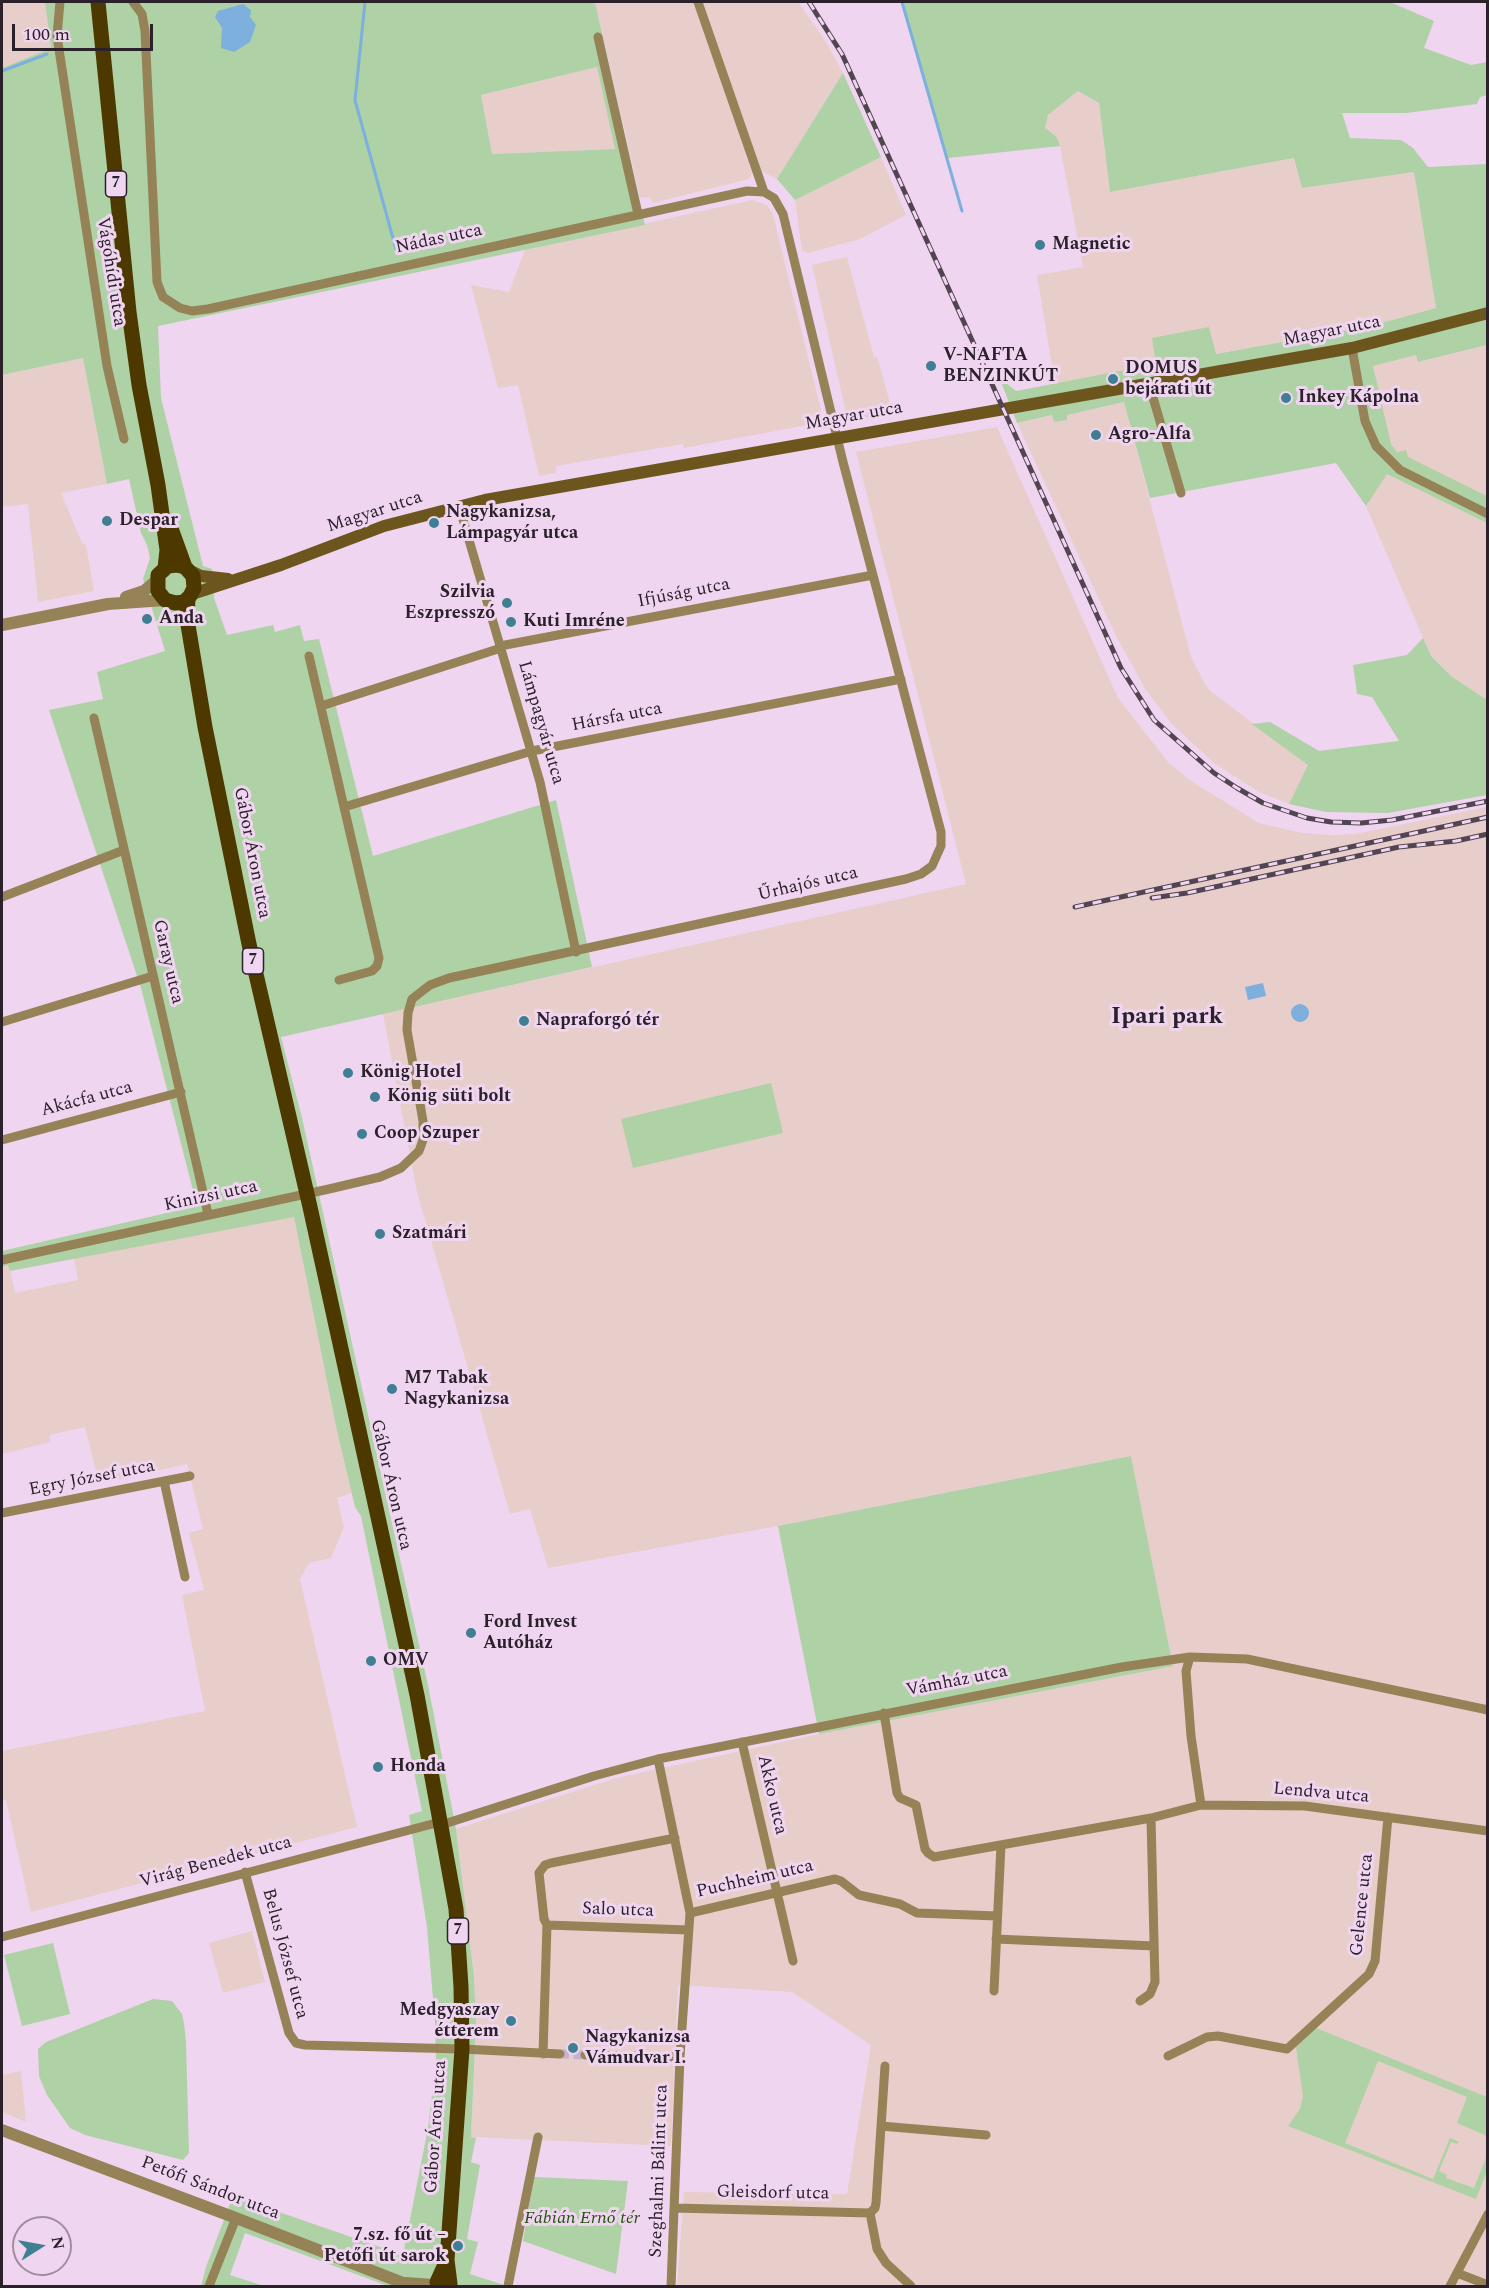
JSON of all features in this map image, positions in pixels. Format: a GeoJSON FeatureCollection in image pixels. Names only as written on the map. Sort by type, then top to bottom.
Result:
{"type":"FeatureCollection","features":[{"type":"Feature","properties":{"kind":"main road","name":"7"},"geometry":{"type":"LineString","coordinates":[[98,2],[129,312],[167,550],[158,591],[167,601]]}},
{"type":"Feature","properties":{"kind":"main road","name":"Magyar utca"},"geometry":{"type":"LineString","coordinates":[[190,596],[384,526],[459,506],[1353,348],[1488,313]]}},
{"type":"Feature","properties":{"kind":"main road","name":"7"},"geometry":{"type":"LineString","coordinates":[[158,485],[187,569],[195,582],[190,596]]}},
{"type":"Feature","properties":{"kind":"main road"},"geometry":{"type":"LineString","coordinates":[[161,574],[177,565],[187,569]]}},
{"type":"Feature","properties":{"kind":"main road","name":"Magyar utca"},"geometry":{"type":"LineString","coordinates":[[187,569],[201,576],[233,580]]}},
{"type":"Feature","properties":{"kind":"main road"},"geometry":{"type":"LineString","coordinates":[[167,601],[179,603],[190,596]]}},
{"type":"Feature","properties":{"kind":"main road","name":"Gábor Áron utca"},"geometry":{"type":"LineString","coordinates":[[190,596],[187,619],[205,727],[249,944],[307,1194],[414,1683],[456,1909],[462,2049],[447,2260],[441,2285]]}},
{"type":"Feature","properties":{"kind":"main road","name":"Gábor Áron utca"},"geometry":{"type":"LineString","coordinates":[[167,601],[177,621],[205,727]]}},
{"type":"Feature","properties":{"kind":"street","name":"Vágóhídi utca"},"geometry":{"type":"LineString","coordinates":[[60,2],[57,36],[107,366],[124,439]]}},
{"type":"Feature","properties":{"kind":"street","name":"Nádas utca"},"geometry":{"type":"LineString","coordinates":[[133,2],[142,14],[145,31],[157,282],[163,297],[180,308],[192,311],[207,309],[747,191],[764,192]]}},
{"type":"Feature","properties":{"kind":"street"},"geometry":{"type":"LineString","coordinates":[[698,2],[764,192],[774,198],[783,214],[837,438]]}},
{"type":"Feature","properties":{"kind":"street"},"geometry":{"type":"LineString","coordinates":[[598,37],[638,214]]}},
{"type":"Feature","properties":{"kind":"street"},"geometry":{"type":"LineString","coordinates":[[1353,348],[1365,420],[1376,446],[1400,470],[1488,514]]}},
{"type":"Feature","properties":{"kind":"street"},"geometry":{"type":"LineString","coordinates":[[1149,384],[1181,493]]}},
{"type":"Feature","properties":{"kind":"street","name":"Űrhajós utca"},"geometry":{"type":"LineString","coordinates":[[419,1151],[423,1144],[423,1121],[407,1021],[412,999],[430,985],[449,978],[915,877],[927,870],[939,854],[941,832],[837,438]]}},
{"type":"Feature","properties":{"kind":"street","name":"Lámpagyár utca"},"geometry":{"type":"LineString","coordinates":[[459,506],[532,751],[576,952]]}},
{"type":"Feature","properties":{"kind":"street"},"geometry":{"type":"LineString","coordinates":[[108,604],[144,591],[161,574]]}},
{"type":"Feature","properties":{"kind":"street","name":"Ifjúság utca"},"geometry":{"type":"LineString","coordinates":[[321,706],[500,647],[873,575]]}},
{"type":"Feature","properties":{"kind":"street"},"geometry":{"type":"LineString","coordinates":[[2,625],[108,604],[167,601]]}},
{"type":"Feature","properties":{"kind":"street"},"geometry":{"type":"LineString","coordinates":[[309,656],[379,958],[377,966],[372,971],[339,980]]}},
{"type":"Feature","properties":{"kind":"street","name":"Hársfa utca"},"geometry":{"type":"LineString","coordinates":[[344,807],[532,751],[901,679]]}},
{"type":"Feature","properties":{"kind":"street","name":"Garay utca"},"geometry":{"type":"LineString","coordinates":[[94,718],[208,1214]]}},
{"type":"Feature","properties":{"kind":"street"},"geometry":{"type":"LineString","coordinates":[[2,897],[124,850]]}},
{"type":"Feature","properties":{"kind":"street"},"geometry":{"type":"LineString","coordinates":[[2,1022],[153,976]]}},
{"type":"Feature","properties":{"kind":"street","name":"Akácfa utca"},"geometry":{"type":"LineString","coordinates":[[2,1140],[181,1092]]}},
{"type":"Feature","properties":{"kind":"street","name":"Kinizsi utca"},"geometry":{"type":"LineString","coordinates":[[2,1260],[387,1175],[406,1164],[419,1151]]}},
{"type":"Feature","properties":{"kind":"street","name":"Egry József utca"},"geometry":{"type":"LineString","coordinates":[[2,1513],[190,1476]]}},
{"type":"Feature","properties":{"kind":"street"},"geometry":{"type":"LineString","coordinates":[[164,1482],[185,1577]]}},
{"type":"Feature","properties":{"kind":"street"},"geometry":{"type":"LineString","coordinates":[[1190,1657],[1186,1671],[1191,1736],[1201,1806]]}},
{"type":"Feature","properties":{"kind":"street","name":"Vámház utca"},"geometry":{"type":"LineString","coordinates":[[440,1823],[594,1776],[658,1760],[884,1713],[1122,1667],[1190,1657],[1247,1659],[1488,1710]]}},
{"type":"Feature","properties":{"kind":"street","name":"Lendva utca"},"geometry":{"type":"LineString","coordinates":[[884,1713],[897,1793],[900,1798],[916,1805],[927,1852],[932,1856],[939,1857],[1151,1818],[1201,1806],[1305,1806],[1488,1831]]}},
{"type":"Feature","properties":{"kind":"street","name":"Akko utca"},"geometry":{"type":"LineString","coordinates":[[742,1742],[793,1961]]}},
{"type":"Feature","properties":{"kind":"street","name":"Szeghalmi Bálint utca"},"geometry":{"type":"LineString","coordinates":[[658,1760],[690,1913],[680,2056],[671,2286]]}},
{"type":"Feature","properties":{"kind":"street","name":"Gelence utca"},"geometry":{"type":"LineString","coordinates":[[1168,2056],[1207,2037],[1218,2036],[1287,2049],[1369,1974],[1375,1961],[1388,1817]]}},
{"type":"Feature","properties":{"kind":"street"},"geometry":{"type":"LineString","coordinates":[[1140,2001],[1146,1997],[1155,1982],[1151,1818]]}},
{"type":"Feature","properties":{"kind":"street","name":"Virág Benedek utca"},"geometry":{"type":"LineString","coordinates":[[2,1937],[440,1823]]}},
{"type":"Feature","properties":{"kind":"street"},"geometry":{"type":"LineString","coordinates":[[543,2054],[547,1924],[544,1919],[539,1873],[545,1865],[675,1838]]}},
{"type":"Feature","properties":{"kind":"street"},"geometry":{"type":"LineString","coordinates":[[994,1991],[1001,1845]]}},
{"type":"Feature","properties":{"kind":"street","name":"Belus József utca"},"geometry":{"type":"LineString","coordinates":[[245,1872],[289,2033],[296,2043],[462,2049]]}},
{"type":"Feature","properties":{"kind":"street","name":"Puchheim utca"},"geometry":{"type":"LineString","coordinates":[[690,1913],[835,1879],[859,1895],[900,1904],[917,1913],[998,1916]]}},
{"type":"Feature","properties":{"kind":"street","name":"Salo utca"},"geometry":{"type":"LineString","coordinates":[[547,1924],[688,1930]]}},
{"type":"Feature","properties":{"kind":"street"},"geometry":{"type":"LineString","coordinates":[[996,1939],[1154,1946]]}},
{"type":"Feature","properties":{"kind":"street"},"geometry":{"type":"LineString","coordinates":[[462,2049],[560,2054]]}},
{"type":"Feature","properties":{"kind":"street"},"geometry":{"type":"LineString","coordinates":[[585,2055],[680,2056]]}},
{"type":"Feature","properties":{"kind":"street"},"geometry":{"type":"LineString","coordinates":[[885,2066],[876,2203],[870,2213],[877,2249],[886,2263],[911,2286]]}},
{"type":"Feature","properties":{"kind":"street"},"geometry":{"type":"LineString","coordinates":[[881,2126],[986,2135]]}},
{"type":"Feature","properties":{"kind":"street","name":"Petőfi Sándor utca"},"geometry":{"type":"LineString","coordinates":[[2,2130],[408,2285],[441,2285]]}},
{"type":"Feature","properties":{"kind":"street"},"geometry":{"type":"LineString","coordinates":[[508,2286],[538,2137]]}},
{"type":"Feature","properties":{"kind":"street","name":"Gleisdorf utca"},"geometry":{"type":"LineString","coordinates":[[675,2208],[870,2213]]}},
{"type":"Feature","properties":{"kind":"street"},"geometry":{"type":"LineString","coordinates":[[1450,2286],[1488,2214]]}},
{"type":"Feature","properties":{"kind":"street"},"geometry":{"type":"LineString","coordinates":[[209,2286],[236,2218]]}},
{"type":"Feature","properties":{"kind":"street"},"geometry":{"type":"LineString","coordinates":[[1457,2273],[1488,2285]]}},
{"type":"Feature","properties":{"kind":"shaded area"},"geometry":{"type":"Polygon","coordinates":[[[2,2],[45,2],[51,48],[2,68],[2,2]]]}},
{"type":"Feature","properties":{"kind":"shaded area"},"geometry":{"type":"Polygon","coordinates":[[[595,2],[694,2],[752,173],[749,179],[653,203],[649,197],[640,198],[595,2]]]}},
{"type":"Feature","properties":{"kind":"shaded area"},"geometry":{"type":"Polygon","coordinates":[[[703,2],[798,2],[825,40],[843,73],[777,179],[761,171],[703,2]]]}},
{"type":"Feature","properties":{"kind":"shaded area"},"geometry":{"type":"Polygon","coordinates":[[[597,67],[616,149],[492,154],[481,95],[597,67]]]}},
{"type":"Feature","properties":{"kind":"shaded area"},"geometry":{"type":"Polygon","coordinates":[[[1078,91],[1099,103],[1110,192],[1295,158],[1302,188],[1414,172],[1436,308],[1370,326],[1215,354],[1209,327],[1157,364],[1055,384],[1037,275],[1083,267],[1060,146],[1057,137],[1045,128],[1048,115],[1078,91]]]}},
{"type":"Feature","properties":{"kind":"shaded area"},"geometry":{"type":"Polygon","coordinates":[[[881,157],[906,215],[860,239],[808,253],[802,251],[795,200],[881,157]]]}},
{"type":"Feature","properties":{"kind":"shaded area"},"geometry":{"type":"Polygon","coordinates":[[[752,200],[767,205],[773,215],[824,422],[684,448],[683,444],[556,466],[556,473],[539,476],[518,385],[498,388],[471,285],[509,292],[525,250],[752,200]]]}},
{"type":"Feature","properties":{"kind":"shaded area"},"geometry":{"type":"Polygon","coordinates":[[[847,257],[874,357],[877,357],[893,413],[848,421],[812,265],[847,257]]]}},
{"type":"Feature","properties":{"kind":"shaded area"},"geometry":{"type":"Polygon","coordinates":[[[1487,345],[1487,496],[1397,452],[1387,434],[1373,365],[1416,355],[1418,362],[1487,345]]]}},
{"type":"Feature","properties":{"kind":"shaded area"},"geometry":{"type":"Polygon","coordinates":[[[83,358],[107,484],[61,493],[82,543],[86,545],[94,591],[38,602],[28,504],[2,507],[2,375],[83,358]]]}},
{"type":"Feature","properties":{"kind":"shaded area"},"geometry":{"type":"Polygon","coordinates":[[[1124,402],[1191,657],[1210,691],[1309,765],[1289,804],[1259,792],[1215,764],[1171,723],[1146,690],[1117,638],[1017,423],[1053,415],[1054,422],[1067,420],[1067,415],[1124,402]]]}},
{"type":"Feature","properties":{"kind":"shaded area"},"geometry":{"type":"Polygon","coordinates":[[[997,427],[1118,698],[1168,762],[1191,781],[1259,823],[1302,833],[1355,834],[1487,807],[1487,2286],[677,2286],[684,2192],[847,2194],[871,2045],[792,1992],[678,1985],[671,2146],[471,2137],[476,2023],[474,1977],[456,1829],[616,1778],[819,1734],[1173,1665],[1131,1456],[778,1526],[548,1568],[530,1509],[510,1514],[417,1192],[383,1014],[966,884],[856,452],[997,427]]]}},
{"type":"Feature","properties":{"kind":"shaded area"},"geometry":{"type":"Polygon","coordinates":[[[1387,473],[1487,523],[1487,700],[1451,676],[1431,656],[1366,506],[1387,473]]]}},
{"type":"Feature","properties":{"kind":"shaded area"},"geometry":{"type":"Polygon","coordinates":[[[294,1216],[337,1431],[352,1493],[337,1498],[344,1527],[331,1558],[309,1563],[300,1579],[357,1827],[31,1912],[6,1800],[2,1800],[2,1751],[205,1711],[182,1595],[204,1590],[189,1533],[203,1529],[187,1464],[99,1484],[85,1427],[50,1435],[50,1442],[2,1454],[2,1267],[9,1265],[15,1293],[78,1280],[74,1258],[294,1216]]]}},
{"type":"Feature","properties":{"kind":"shaded area"},"geometry":{"type":"Polygon","coordinates":[[[252,1931],[265,1982],[223,1993],[209,1943],[252,1931]]]}},
{"type":"Feature","properties":{"kind":"shaded area"},"geometry":{"type":"Polygon","coordinates":[[[21,2071],[26,2122],[2,2112],[2,2075],[21,2071]]]}},
{"type":"Feature","properties":{"kind":"green space"},"geometry":{"type":"Polygon","coordinates":[[[45,2],[595,2],[645,225],[158,326],[161,398],[203,566],[212,569],[214,598],[227,635],[273,625],[275,632],[300,625],[304,641],[319,639],[373,856],[556,800],[592,967],[281,1037],[302,1118],[428,1685],[456,1829],[474,1977],[476,2023],[471,2137],[476,2138],[471,2162],[480,2165],[467,2239],[478,2242],[470,2274],[507,2286],[388,2286],[245,2233],[230,2275],[264,2286],[201,2286],[233,2196],[403,2255],[428,2128],[436,2060],[427,1927],[409,1815],[422,1811],[361,1516],[355,1507],[337,1431],[294,1217],[10,1271],[8,1265],[2,1267],[2,1251],[197,1206],[141,988],[49,710],[103,699],[97,672],[165,651],[143,579],[150,558],[147,545],[141,533],[129,479],[107,484],[83,358],[2,375],[2,68],[51,48],[45,2]],[[597,67],[481,95],[492,154],[615,149],[597,67]]]}},
{"type":"Feature","properties":{"kind":"green space"},"geometry":{"type":"Polygon","coordinates":[[[901,2],[1390,2],[1434,21],[1424,48],[1471,65],[1487,62],[1487,95],[1480,97],[1477,104],[1406,113],[1342,113],[1350,138],[1401,140],[1413,148],[1428,167],[1487,164],[1487,345],[1418,362],[1416,355],[1373,366],[1391,444],[1397,452],[1406,450],[1408,457],[1487,496],[1487,523],[1387,474],[1366,506],[1336,463],[1150,498],[1124,402],[1067,415],[1067,420],[1054,422],[1052,415],[1017,423],[999,377],[1016,391],[1156,364],[1152,338],[1209,327],[1216,354],[1370,326],[1436,308],[1414,172],[1302,188],[1294,158],[1110,192],[1099,103],[1078,91],[1048,115],[1045,128],[1057,137],[1060,146],[948,158],[901,2]]]}},
{"type":"Feature","properties":{"kind":"green space"},"geometry":{"type":"Polygon","coordinates":[[[843,73],[881,157],[795,200],[777,179],[843,73]]]}},
{"type":"Feature","properties":{"kind":"green space"},"geometry":{"type":"Polygon","coordinates":[[[1423,638],[1431,656],[1451,676],[1487,700],[1487,795],[1388,813],[1326,812],[1289,804],[1308,765],[1252,724],[1270,722],[1319,751],[1399,741],[1372,697],[1357,694],[1353,665],[1407,655],[1423,638]]]}},
{"type":"Feature","properties":{"kind":"green space"},"geometry":{"type":"Polygon","coordinates":[[[771,1083],[783,1133],[633,1168],[621,1119],[771,1083]]]}},
{"type":"Feature","properties":{"kind":"green space"},"geometry":{"type":"Polygon","coordinates":[[[1131,1456],[1173,1666],[819,1734],[778,1526],[1131,1456]]]}},
{"type":"Feature","properties":{"kind":"green space"},"geometry":{"type":"Polygon","coordinates":[[[53,1943],[70,2014],[22,2026],[4,1955],[53,1943]]]}},
{"type":"Feature","properties":{"kind":"green space"},"geometry":{"type":"Polygon","coordinates":[[[153,1999],[172,2001],[182,2014],[184,2023],[189,2153],[183,2160],[85,2135],[70,2128],[47,2095],[39,2076],[38,2049],[46,2042],[153,1999]]]}},
{"type":"Feature","properties":{"kind":"green space"},"geometry":{"type":"Polygon","coordinates":[[[1316,2028],[1487,2097],[1487,2136],[1457,2123],[1467,2097],[1378,2061],[1345,2143],[1433,2179],[1450,2138],[1459,2142],[1457,2144],[1451,2142],[1439,2171],[1447,2175],[1446,2178],[1474,2188],[1487,2155],[1487,2171],[1476,2199],[1288,2126],[1300,2109],[1303,2096],[1296,2047],[1316,2028]]]}},
{"type":"Feature","properties":{"kind":"green space","name":"Fábián Ernő tér"},"geometry":{"type":"Polygon","coordinates":[[[534,2177],[628,2181],[616,2274],[523,2241],[534,2177]]]}},
{"type":"Feature","properties":{"kind":"water"},"geometry":{"type":"Polygon","coordinates":[[[243,4],[251,10],[250,17],[256,25],[250,42],[234,52],[221,48],[222,28],[215,17],[218,11],[243,4]]]}},
{"type":"Feature","properties":{"kind":"water"},"geometry":{"type":"Polygon","coordinates":[[[1263,983],[1266,996],[1248,1000],[1245,987],[1263,983]]]}},
{"type":"Feature","properties":{"kind":"water"},"geometry":{"type":"Polygon","coordinates":[[[1300,1004],[1306,1007],[1309,1013],[1306,1019],[1300,1022],[1294,1019],[1291,1013],[1294,1007],[1300,1004]]]}},
{"type":"Feature","properties":{"kind":"waterway"},"geometry":{"type":"LineString","coordinates":[[365,2],[355,100],[397,253]]}},
{"type":"Feature","properties":{"kind":"waterway"},"geometry":{"type":"LineString","coordinates":[[902,2],[962,211]]}},
{"type":"Feature","properties":{"kind":"waterway"},"geometry":{"type":"LineString","coordinates":[[2,71],[47,54]]}},
{"type":"Feature","properties":{"kind":"tunnel"},"geometry":{"type":"LineString","coordinates":[[560,2054],[585,2055]]}},
{"type":"Feature","properties":{"kind":"railway"},"geometry":{"type":"LineString","coordinates":[[809,2],[842,54],[1121,668],[1154,720],[1214,773],[1237,788],[1263,803],[1307,818],[1361,823],[1392,820],[1488,801]]}},
{"type":"Feature","properties":{"kind":"railway"},"geometry":{"type":"LineString","coordinates":[[1075,907],[1488,817]]}},
{"type":"Feature","properties":{"kind":"railway"},"geometry":{"type":"LineString","coordinates":[[1152,898],[1187,893],[1399,847],[1456,841],[1488,834]]}},
{"type":"Feature","properties":{"kind":"place","name":"Magnetic"},"geometry":{"type":"Point","coordinates":[1040,245]}},
{"type":"Feature","properties":{"kind":"place","name":"V-NAFTA BENZINKÚT"},"geometry":{"type":"Point","coordinates":[931,366]}},
{"type":"Feature","properties":{"kind":"place","name":"DOMUS bejárati út"},"geometry":{"type":"Point","coordinates":[1113,379]}},
{"type":"Feature","properties":{"kind":"place","name":"Inkey Kápolna"},"geometry":{"type":"Point","coordinates":[1286,398]}},
{"type":"Feature","properties":{"kind":"place","name":"Agro-Alfa"},"geometry":{"type":"Point","coordinates":[1096,435]}},
{"type":"Feature","properties":{"kind":"place","name":"Despar"},"geometry":{"type":"Point","coordinates":[107,521]}},
{"type":"Feature","properties":{"kind":"place","name":"Nagykanizsa, Lámpagyár utca"},"geometry":{"type":"Point","coordinates":[434,523]}},
{"type":"Feature","properties":{"kind":"place","name":"Szilvia Eszpresszó"},"geometry":{"type":"Point","coordinates":[507,603]}},
{"type":"Feature","properties":{"kind":"place","name":"Anda"},"geometry":{"type":"Point","coordinates":[147,619]}},
{"type":"Feature","properties":{"kind":"place","name":"Kuti Imréne"},"geometry":{"type":"Point","coordinates":[511,622]}},
{"type":"Feature","properties":{"kind":"place","name":"Napraforgó tér"},"geometry":{"type":"Point","coordinates":[524,1021]}},
{"type":"Feature","properties":{"kind":"place","name":"König Hotel"},"geometry":{"type":"Point","coordinates":[348,1073]}},
{"type":"Feature","properties":{"kind":"place","name":"König süti bolt"},"geometry":{"type":"Point","coordinates":[375,1097]}},
{"type":"Feature","properties":{"kind":"place","name":"Coop Szuper"},"geometry":{"type":"Point","coordinates":[362,1134]}},
{"type":"Feature","properties":{"kind":"place","name":"Szatmári"},"geometry":{"type":"Point","coordinates":[380,1234]}},
{"type":"Feature","properties":{"kind":"place","name":"M7 Tabak Nagykanizsa"},"geometry":{"type":"Point","coordinates":[392,1389]}},
{"type":"Feature","properties":{"kind":"place","name":"Ford Invest Autóház"},"geometry":{"type":"Point","coordinates":[471,1633]}},
{"type":"Feature","properties":{"kind":"place","name":"OMV"},"geometry":{"type":"Point","coordinates":[371,1661]}},
{"type":"Feature","properties":{"kind":"place","name":"Honda"},"geometry":{"type":"Point","coordinates":[378,1767]}},
{"type":"Feature","properties":{"kind":"place","name":"Medgyaszay étterem"},"geometry":{"type":"Point","coordinates":[511,2021]}},
{"type":"Feature","properties":{"kind":"place","name":"Nagykanizsa Vámudvar I."},"geometry":{"type":"Point","coordinates":[573,2048]}},
{"type":"Feature","properties":{"kind":"place","name":"7.sz. fő út – Petőfi út sarok"},"geometry":{"type":"Point","coordinates":[458,2246]}},
{"type":"Feature","properties":{"kind":"district","name":"Ipari park"},"geometry":{"type":"Point","coordinates":[1167,1018]}}]}
